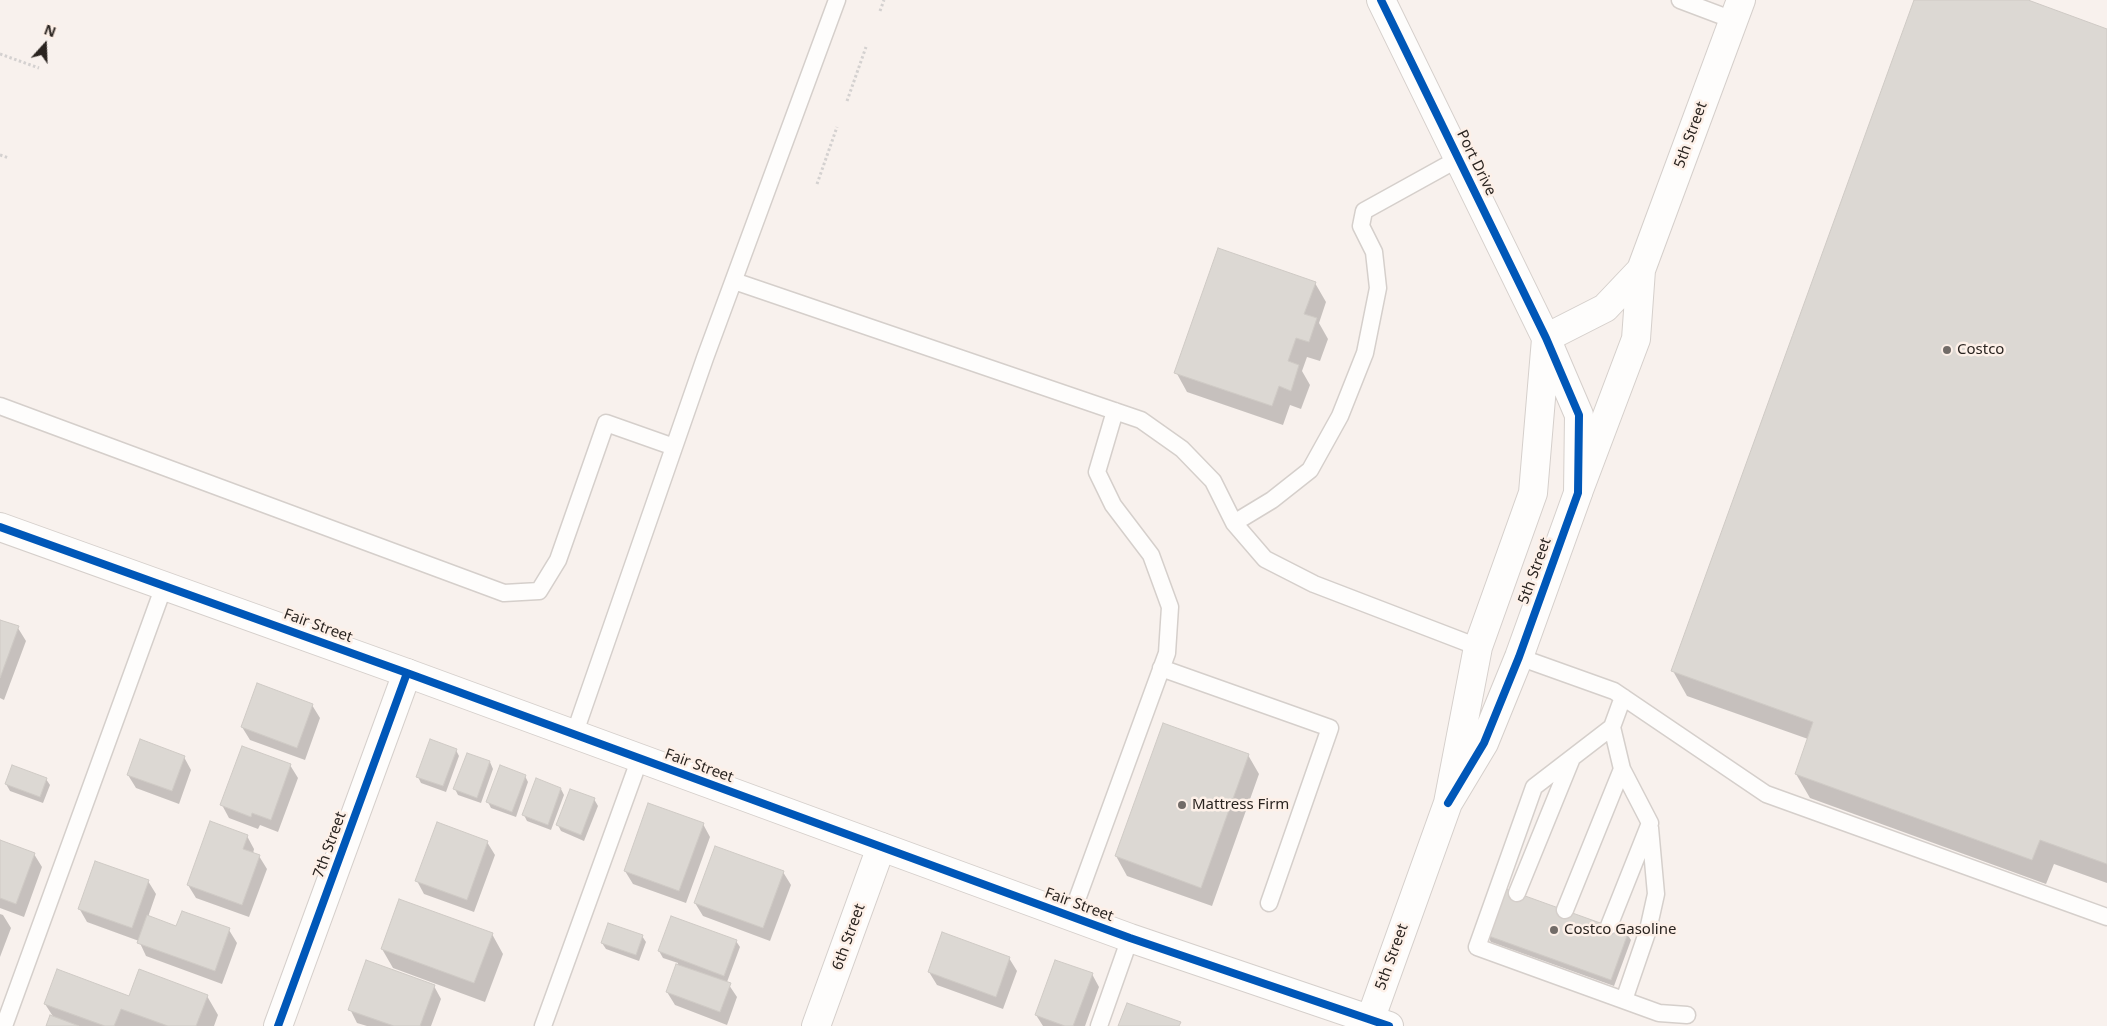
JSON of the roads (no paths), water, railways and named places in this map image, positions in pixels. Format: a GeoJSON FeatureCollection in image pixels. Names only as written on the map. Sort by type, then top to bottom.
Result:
{"type":"FeatureCollection","features":[{"type":"Feature","properties":{"kind":"street","name":"Port Drive"},"geometry":{"type":"LineString","coordinates":[[1381,0],[1546,338]]}},
{"type":"Feature","properties":{"kind":"street","name":"5th Street"},"geometry":{"type":"LineString","coordinates":[[1448,803],[1484,743],[1519,657],[1636,339],[1641,270],[1737,10]]}},
{"type":"Feature","properties":{"kind":"street","name":"5th Street"},"geometry":{"type":"LineString","coordinates":[[1546,338],[1605,308],[1641,270]]}},
{"type":"Feature","properties":{"kind":"street","name":"5th Street"},"geometry":{"type":"LineString","coordinates":[[1546,338],[1579,415],[1578,493]]}},
{"type":"Feature","properties":{"kind":"street","name":"5th Street"},"geometry":{"type":"LineString","coordinates":[[1376,1024],[1448,803],[1478,647],[1533,493],[1546,338]]}},
{"type":"Feature","properties":{"kind":"street","name":"Fair Street"},"geometry":{"type":"LineString","coordinates":[[0,527],[407,672],[1130,938],[1376,1024]]}},
{"type":"Feature","properties":{"kind":"street","name":"7th Street"},"geometry":{"type":"LineString","coordinates":[[278,1026],[407,672]]}},
{"type":"Feature","properties":{"kind":"street","name":"6th Street"},"geometry":{"type":"LineString","coordinates":[[816,1026],[881,847]]}},
{"type":"Feature","properties":{"kind":"lane"},"geometry":{"type":"LineString","coordinates":[[574,735],[674,447],[837,0]]}},
{"type":"Feature","properties":{"kind":"lane"},"geometry":{"type":"LineString","coordinates":[[1680,0],[1737,10]]}},
{"type":"Feature","properties":{"kind":"lane"},"geometry":{"type":"LineString","coordinates":[[1234,523],[1272,500],[1310,470],[1340,416],[1365,353],[1378,288],[1374,252],[1361,226],[1364,211],[1458,158]]}},
{"type":"Feature","properties":{"kind":"lane"},"geometry":{"type":"LineString","coordinates":[[734,282],[1141,420],[1182,450],[1212,481],[1234,523],[1265,559],[1314,584],[1478,647]]}},
{"type":"Feature","properties":{"kind":"lane"},"geometry":{"type":"LineString","coordinates":[[0,406],[504,593],[539,591],[558,560],[606,423],[674,447]]}},
{"type":"Feature","properties":{"kind":"lane"},"geometry":{"type":"LineString","coordinates":[[1071,916],[1167,653],[1170,607],[1151,555],[1113,505],[1097,472],[1115,411]]}},
{"type":"Feature","properties":{"kind":"lane"},"geometry":{"type":"LineString","coordinates":[[4,1026],[164,586]]}},
{"type":"Feature","properties":{"kind":"lane"},"geometry":{"type":"LineString","coordinates":[[1519,657],[1614,691],[1766,794],[2093,914],[2107,917]]}},
{"type":"Feature","properties":{"kind":"lane"},"geometry":{"type":"LineString","coordinates":[[1161,668],[1330,728],[1269,903]]}},
{"type":"Feature","properties":{"kind":"lane"},"geometry":{"type":"LineString","coordinates":[[1623,697],[1612,727],[1534,787],[1477,947],[1501,949],[1549,974],[1593,982],[1624,1000],[1659,1013],[1687,1015]]}},
{"type":"Feature","properties":{"kind":"lane"},"geometry":{"type":"LineString","coordinates":[[1612,727],[1622,769],[1650,823],[1656,894],[1648,930],[1624,1000]]}},
{"type":"Feature","properties":{"kind":"lane"},"geometry":{"type":"LineString","coordinates":[[1517,893],[1573,756]]}},
{"type":"Feature","properties":{"kind":"lane"},"geometry":{"type":"LineString","coordinates":[[543,1026],[640,758]]}},
{"type":"Feature","properties":{"kind":"lane"},"geometry":{"type":"LineString","coordinates":[[1565,910],[1622,769]]}},
{"type":"Feature","properties":{"kind":"lane"},"geometry":{"type":"LineString","coordinates":[[1609,926],[1650,823]]}},
{"type":"Feature","properties":{"kind":"lane"},"geometry":{"type":"LineString","coordinates":[[1099,1026],[1130,938]]}},
{"type":"Feature","properties":{"kind":"lane"},"geometry":{"type":"LineString","coordinates":[[1548,958],[1549,974]]}},
{"type":"Feature","properties":{"kind":"place","name":"Costco"},"geometry":{"type":"Point","coordinates":[1947,350]}},
{"type":"Feature","properties":{"kind":"place","name":"Mattress Firm"},"geometry":{"type":"Point","coordinates":[1182,805]}},
{"type":"Feature","properties":{"kind":"place","name":"Costco Gasoline"},"geometry":{"type":"Point","coordinates":[1554,930]}}]}
